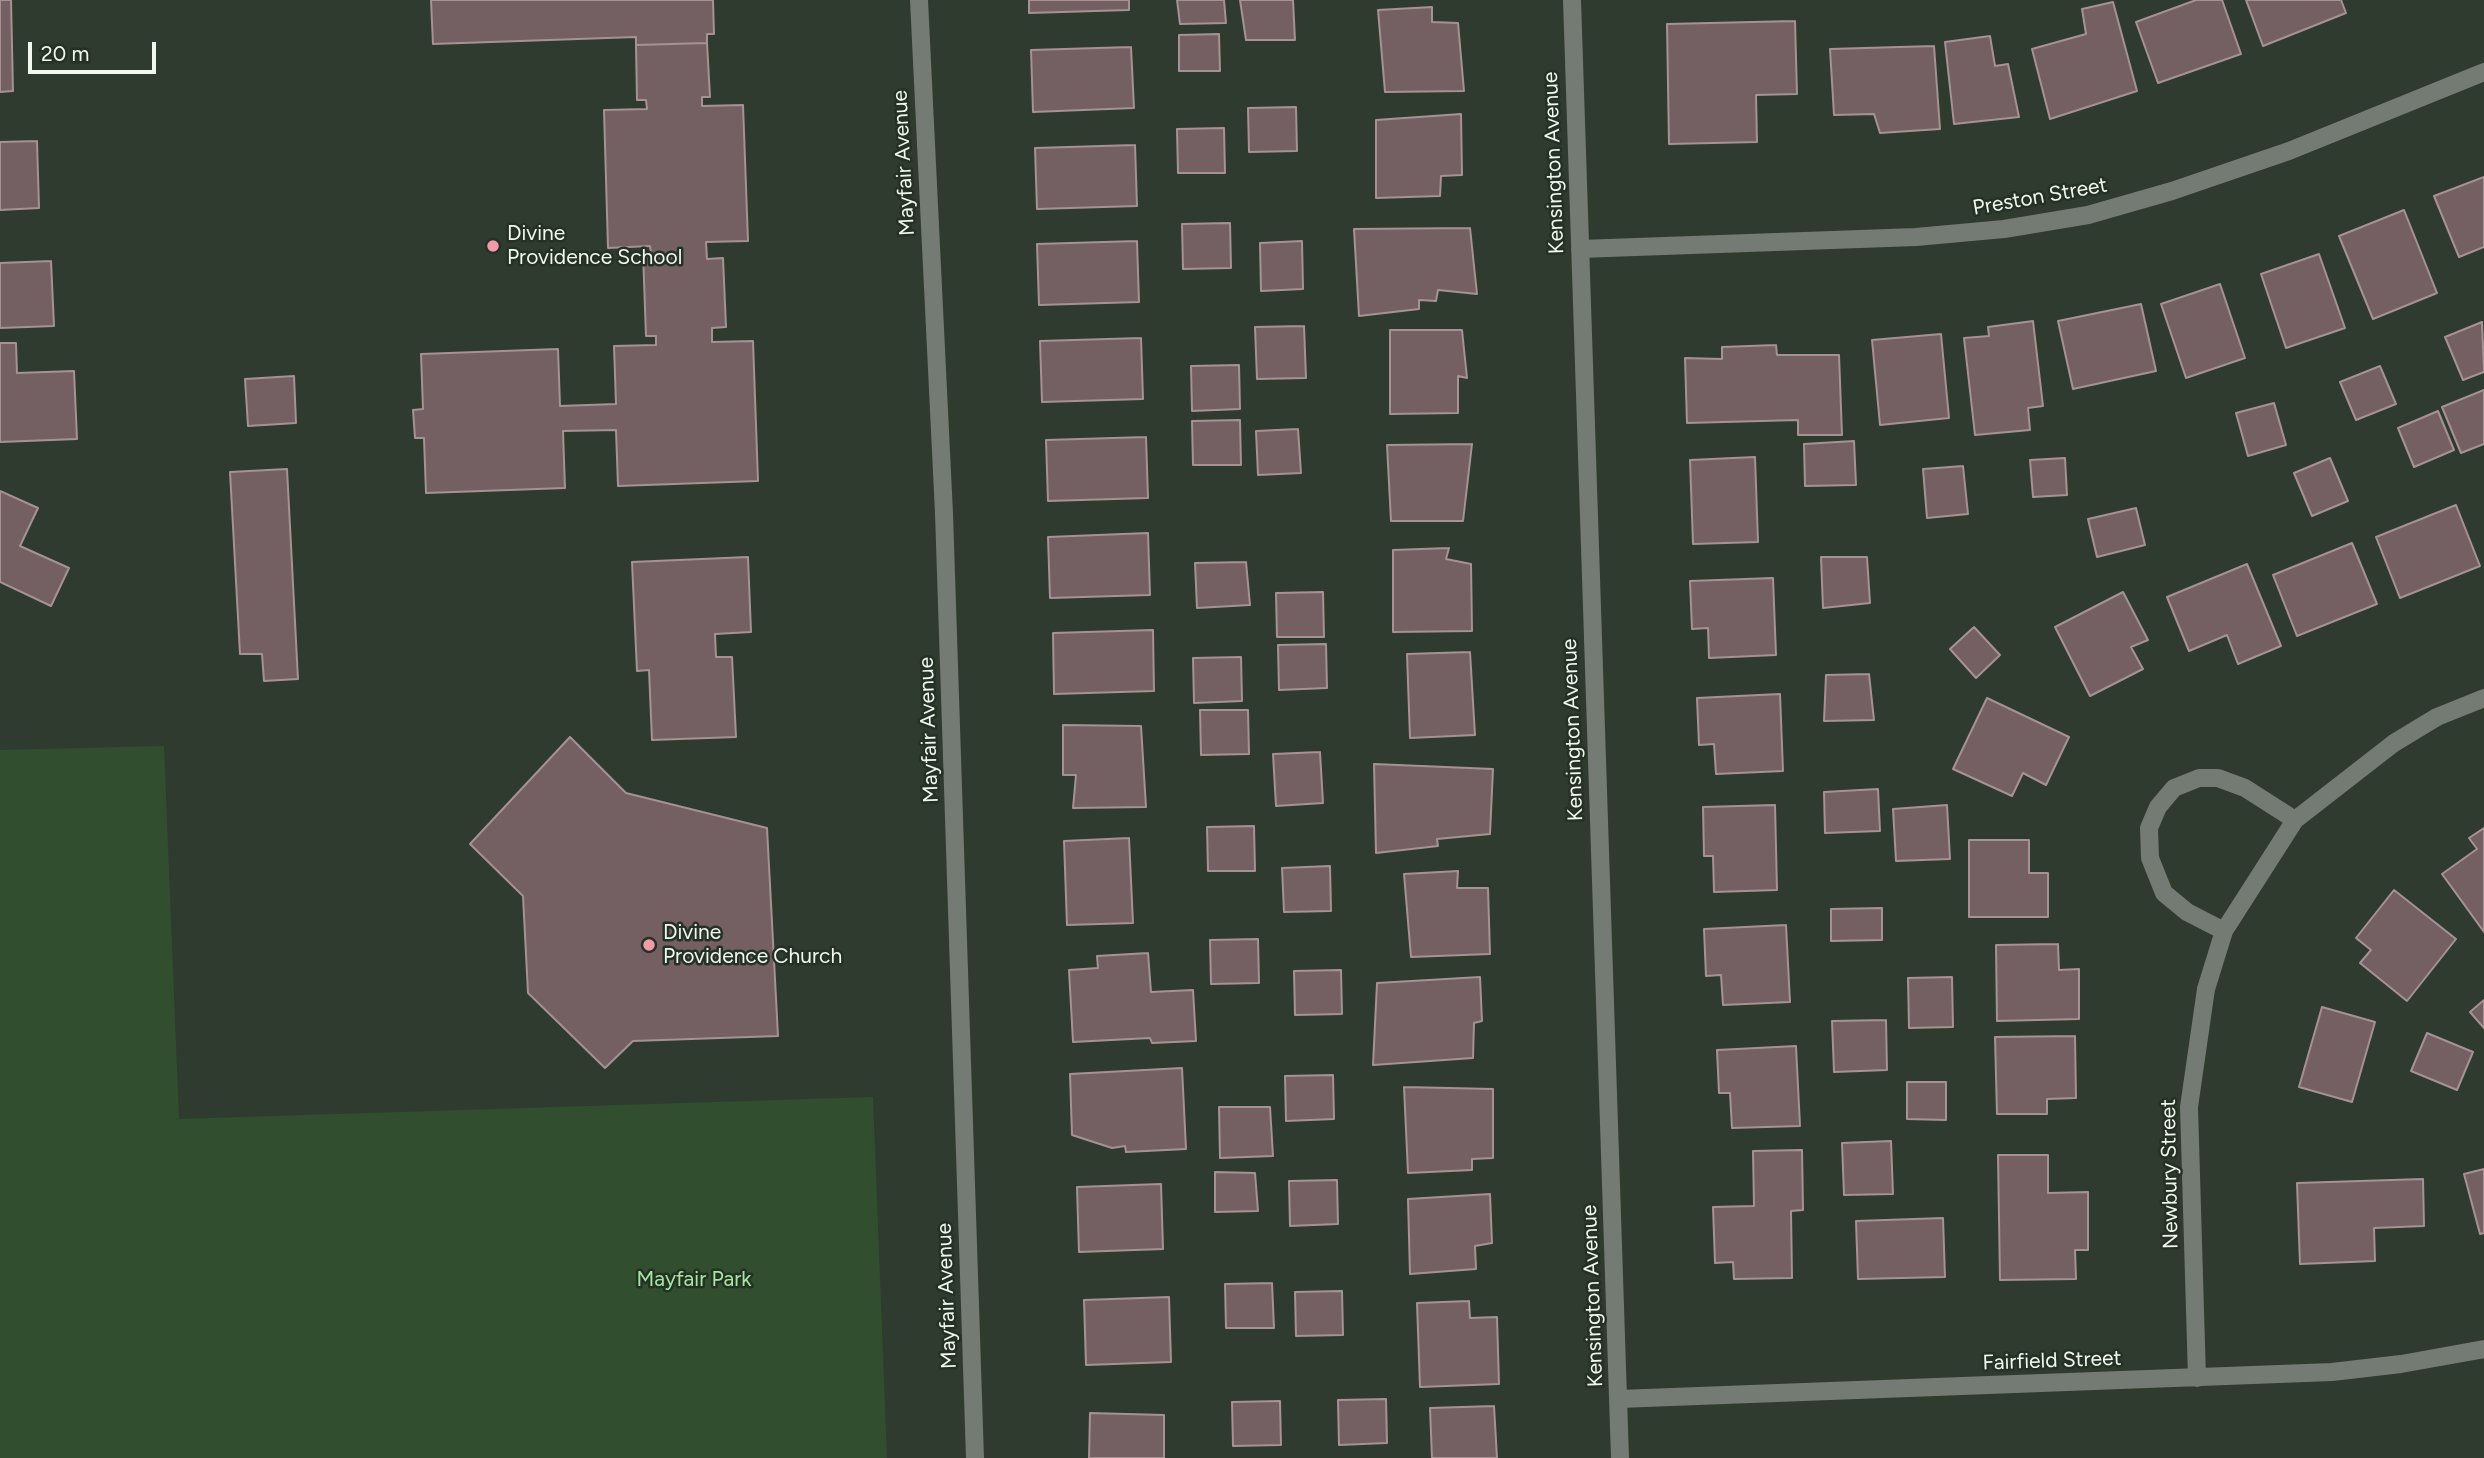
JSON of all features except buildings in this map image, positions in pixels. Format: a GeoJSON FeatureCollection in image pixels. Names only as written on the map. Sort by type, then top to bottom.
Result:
{"type":"FeatureCollection","features":[{"type":"Feature","properties":{"kind":"street","name":"Mayfair Avenue"},"geometry":{"type":"LineString","coordinates":[[919,0],[944,513],[975,1458]]}},
{"type":"Feature","properties":{"kind":"street","name":"Kensington Avenue"},"geometry":{"type":"LineString","coordinates":[[1572,0],[1620,1458]]}},
{"type":"Feature","properties":{"kind":"street","name":"Preston Street"},"geometry":{"type":"LineString","coordinates":[[1580,249],[1916,237],[2004,229],[2088,215],[2172,191],[2289,151],[2484,72]]}},
{"type":"Feature","properties":{"kind":"street","name":"Newbury Street"},"geometry":{"type":"LineString","coordinates":[[2197,1378],[2189,1107],[2206,989],[2224,932],[2295,820],[2394,743],[2437,718],[2484,698]]}},
{"type":"Feature","properties":{"kind":"street"},"geometry":{"type":"LineString","coordinates":[[2224,932],[2187,912],[2164,892],[2150,858],[2149,828],[2158,807],[2174,788],[2199,778],[2218,778],[2245,788],[2295,820]]}},
{"type":"Feature","properties":{"kind":"street","name":"Fairfield Street"},"geometry":{"type":"LineString","coordinates":[[1619,1399],[2332,1372],[2401,1364],[2484,1349]]}},
{"type":"Feature","properties":{"kind":"green space","name":"Mayfair Park"},"geometry":{"type":"Polygon","coordinates":[[[164,746],[179,1119],[873,1097],[887,1458],[0,1458],[0,750],[164,746]]]}},
{"type":"Feature","properties":{"kind":"place","name":"Divine Providence School"},"geometry":{"type":"Point","coordinates":[493,246]}},
{"type":"Feature","properties":{"kind":"place","name":"Divine Providence Church"},"geometry":{"type":"Point","coordinates":[649,945]}}]}
